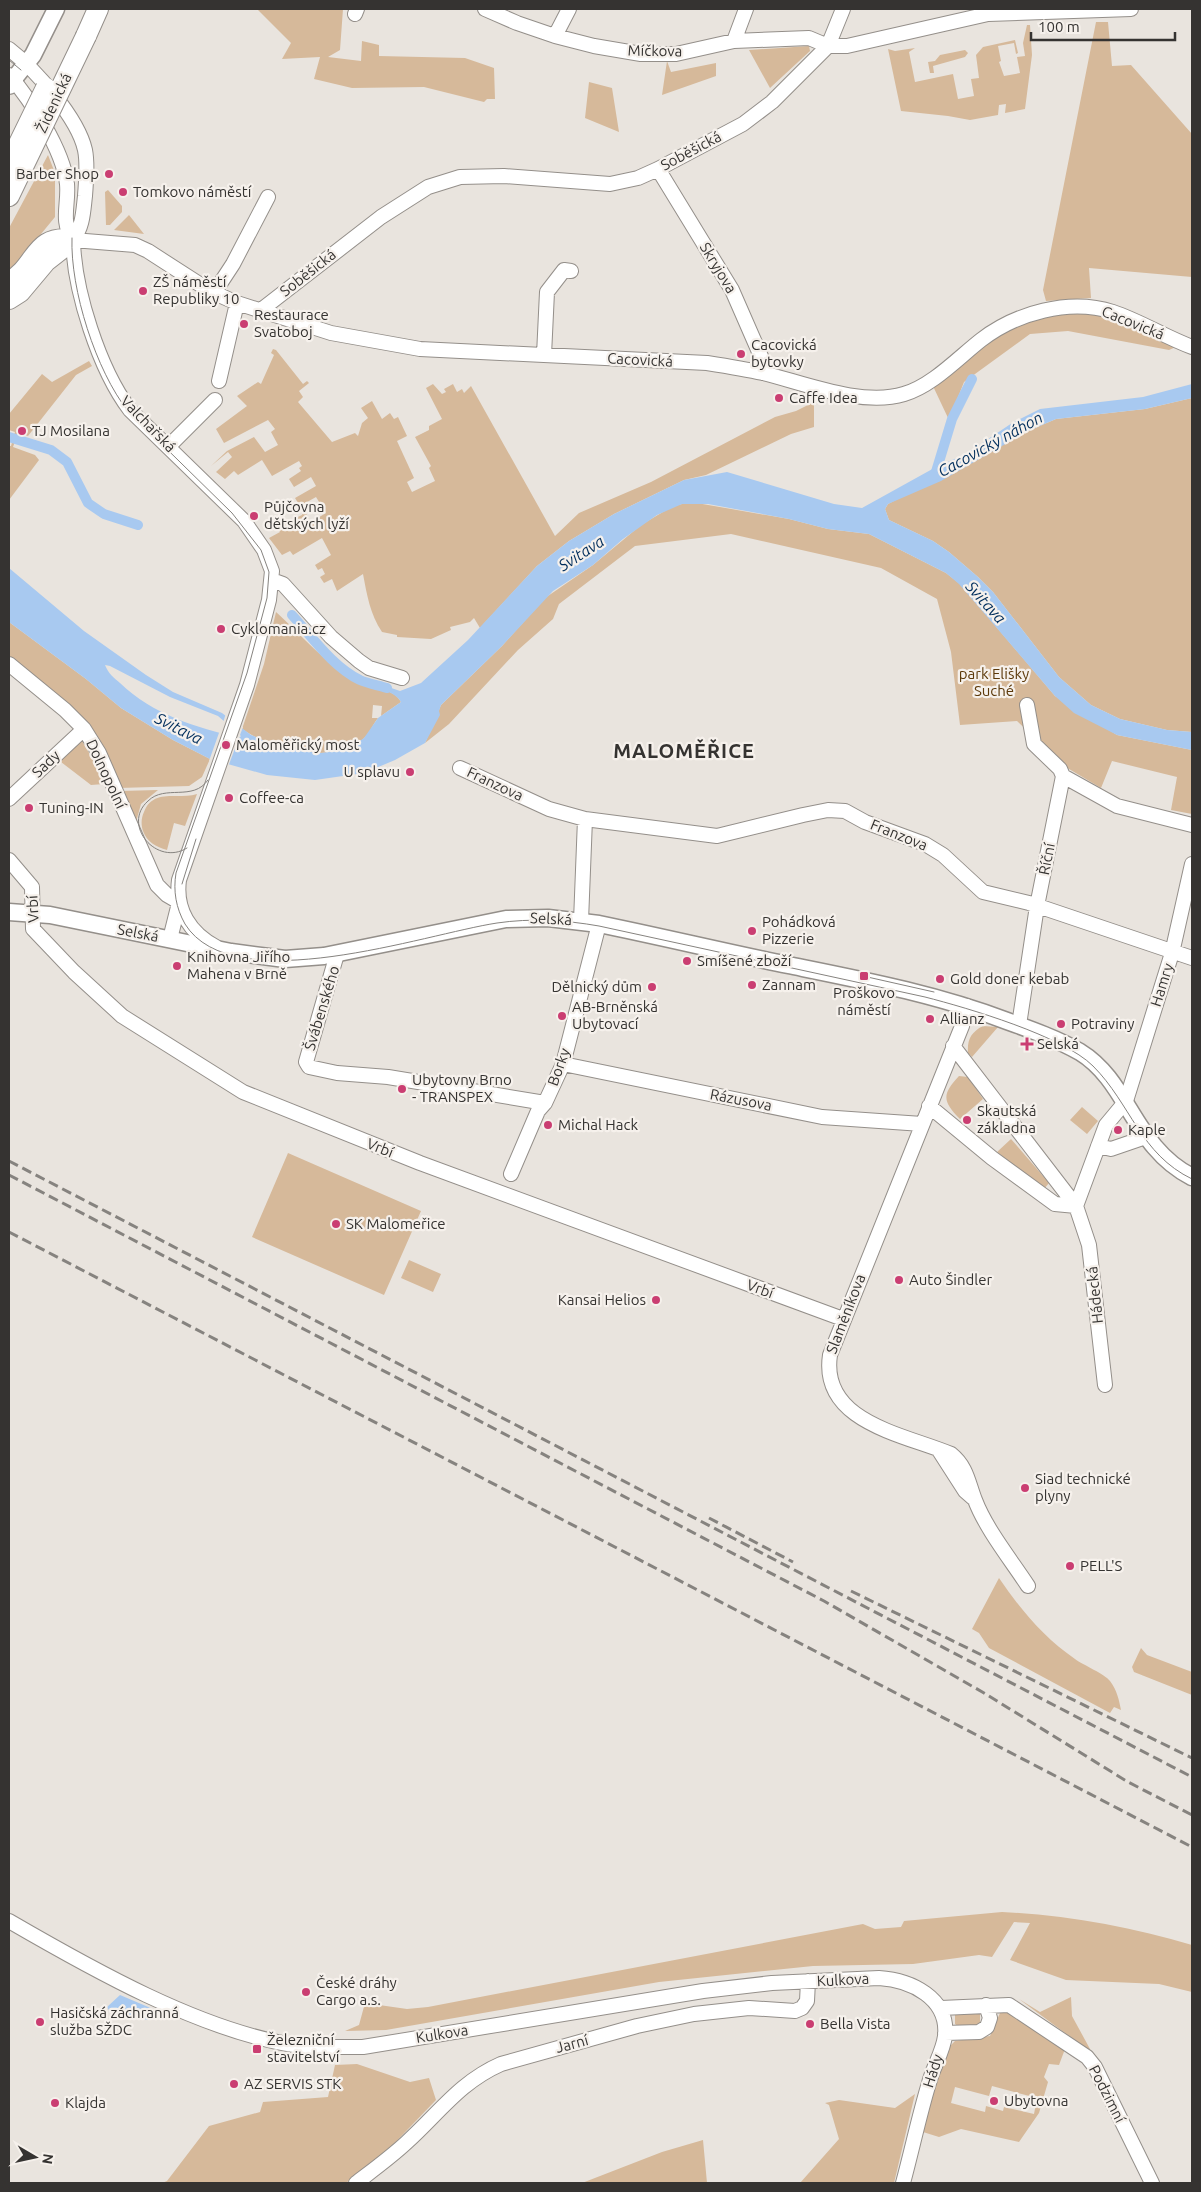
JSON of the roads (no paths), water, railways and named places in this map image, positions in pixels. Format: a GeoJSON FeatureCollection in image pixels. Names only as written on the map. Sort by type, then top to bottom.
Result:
{"type":"FeatureCollection","features":[{"type":"Feature","properties":{"kind":"highway","name":"Židenická"},"geometry":{"type":"LineString","coordinates":[[80,33],[84,9]]}},
{"type":"Feature","properties":{"kind":"highway","name":"Židenická"},"geometry":{"type":"LineString","coordinates":[[9,196],[15,167],[80,33],[98,9]]}},
{"type":"Feature","properties":{"kind":"highway"},"geometry":{"type":"LineString","coordinates":[[9,282],[20,274],[48,242],[57,238],[73,240]]}},
{"type":"Feature","properties":{"kind":"highway"},"geometry":{"type":"LineString","coordinates":[[9,299],[20,292],[46,261],[73,240]]}},
{"type":"Feature","properties":{"kind":"main road"},"geometry":{"type":"LineString","coordinates":[[10,79],[27,63],[56,9]]}},
{"type":"Feature","properties":{"kind":"main road","name":"Selská"},"geometry":{"type":"LineString","coordinates":[[9,912],[32,913],[217,947],[238,953],[285,959],[337,954],[506,919],[582,915],[599,924],[860,980],[967,1006],[1019,1025],[1083,1054],[1109,1080],[1125,1105]]}},
{"type":"Feature","properties":{"kind":"main road"},"geometry":{"type":"LineString","coordinates":[[1125,1105],[1146,1137],[1163,1157],[1179,1170],[1192,1177]]}},
{"type":"Feature","properties":{"kind":"street","name":"Míčkova"},"geometry":{"type":"LineString","coordinates":[[485,9],[517,23],[555,36],[594,46],[641,54],[676,54],[734,41],[809,38],[828,46]]}},
{"type":"Feature","properties":{"kind":"street"},"geometry":{"type":"LineString","coordinates":[[555,36],[569,9]]}},
{"type":"Feature","properties":{"kind":"street"},"geometry":{"type":"LineString","coordinates":[[734,41],[746,9]]}},
{"type":"Feature","properties":{"kind":"street"},"geometry":{"type":"LineString","coordinates":[[843,9],[828,46],[847,46],[988,14],[1131,9]]}},
{"type":"Feature","properties":{"kind":"street","name":"Soběšická"},"geometry":{"type":"LineString","coordinates":[[261,310],[381,217],[428,187],[460,177],[504,176],[610,184],[638,178],[743,124],[772,102],[828,46]]}},
{"type":"Feature","properties":{"kind":"street"},"geometry":{"type":"LineString","coordinates":[[9,49],[27,63],[56,98],[81,138],[85,150],[86,169],[83,223],[73,240]]}},
{"type":"Feature","properties":{"kind":"street"},"geometry":{"type":"LineString","coordinates":[[10,79],[58,152],[67,185],[65,225],[73,240]]}},
{"type":"Feature","properties":{"kind":"street","name":"Skryjova"},"geometry":{"type":"LineString","coordinates":[[658,169],[732,290],[763,361],[762,373]]}},
{"type":"Feature","properties":{"kind":"street"},"geometry":{"type":"LineString","coordinates":[[214,293],[233,264],[268,198]]}},
{"type":"Feature","properties":{"kind":"street","name":"Cacovická"},"geometry":{"type":"LineString","coordinates":[[73,240],[135,245],[148,251],[214,293],[237,303],[331,333],[420,349],[707,363],[762,373],[870,398],[904,394],[928,381],[1000,328],[1035,313],[1076,306],[1113,312],[1192,346]]}},
{"type":"Feature","properties":{"kind":"street","name":"Valchařská"},"geometry":{"type":"LineString","coordinates":[[73,240],[75,275],[104,365],[118,394],[130,410],[213,489],[255,536],[269,560],[272,580],[254,661],[218,766]]}},
{"type":"Feature","properties":{"kind":"street"},"geometry":{"type":"LineString","coordinates":[[544,355],[547,292],[564,270],[570,271]]}},
{"type":"Feature","properties":{"kind":"street"},"geometry":{"type":"LineString","coordinates":[[219,382],[237,303]]}},
{"type":"Feature","properties":{"kind":"street"},"geometry":{"type":"LineString","coordinates":[[169,446],[214,400]]}},
{"type":"Feature","properties":{"kind":"street"},"geometry":{"type":"LineString","coordinates":[[272,580],[283,584],[331,637],[359,661],[369,668],[402,678]]}},
{"type":"Feature","properties":{"kind":"street","name":"Dolnopolní"},"geometry":{"type":"LineString","coordinates":[[9,664],[65,710],[84,729],[99,753],[157,885],[167,895],[179,902],[190,926],[203,940],[217,947]]}},
{"type":"Feature","properties":{"kind":"street"},"geometry":{"type":"LineString","coordinates":[[1027,705],[1034,744],[1060,770],[1063,776],[1117,806],[1192,825]]}},
{"type":"Feature","properties":{"kind":"street","name":"Sady"},"geometry":{"type":"LineString","coordinates":[[9,799],[84,729]]}},
{"type":"Feature","properties":{"kind":"street","name":"Dolnopolní"},"geometry":{"type":"LineString","coordinates":[[170,939],[179,902],[180,872],[218,766]]}},
{"type":"Feature","properties":{"kind":"street","name":"Franzova"},"geometry":{"type":"LineString","coordinates":[[460,768],[549,808],[586,819],[717,836],[828,810],[845,811],[865,822],[925,844],[943,855],[983,892],[1037,906],[1172,953],[1192,958]]}},
{"type":"Feature","properties":{"kind":"street","name":"Říční"},"geometry":{"type":"LineString","coordinates":[[1019,1025],[1037,906],[1063,776]]}},
{"type":"Feature","properties":{"kind":"street"},"geometry":{"type":"LineString","coordinates":[[582,915],[586,819]]}},
{"type":"Feature","properties":{"kind":"street","name":"Vrbí"},"geometry":{"type":"LineString","coordinates":[[9,860],[32,887],[33,929],[74,972],[115,1010],[236,1088],[402,1156],[843,1319]]}},
{"type":"Feature","properties":{"kind":"street","name":"Hamry"},"geometry":{"type":"LineString","coordinates":[[1125,1105],[1172,953],[1192,864]]}},
{"type":"Feature","properties":{"kind":"street","name":"Borky"},"geometry":{"type":"LineString","coordinates":[[511,1174],[538,1111],[545,1103],[562,1064],[599,924]]}},
{"type":"Feature","properties":{"kind":"street","name":"Švábenského"},"geometry":{"type":"LineString","coordinates":[[337,954],[306,1062],[309,1067],[337,1073],[388,1077],[545,1103]]}},
{"type":"Feature","properties":{"kind":"street"},"geometry":{"type":"LineString","coordinates":[[922,1124],[967,1006]]}},
{"type":"Feature","properties":{"kind":"street"},"geometry":{"type":"LineString","coordinates":[[953,1046],[1076,1206]]}},
{"type":"Feature","properties":{"kind":"street","name":"Rázusova"},"geometry":{"type":"LineString","coordinates":[[562,1064],[822,1117],[922,1124]]}},
{"type":"Feature","properties":{"kind":"street"},"geometry":{"type":"LineString","coordinates":[[1076,1206],[1106,1125],[1125,1105]]}},
{"type":"Feature","properties":{"kind":"street"},"geometry":{"type":"LineString","coordinates":[[929,1106],[992,1158],[1055,1204],[1076,1206]]}},
{"type":"Feature","properties":{"kind":"street","name":"Slaměníkova"},"geometry":{"type":"LineString","coordinates":[[922,1124],[830,1355],[828,1366],[833,1390],[840,1402],[849,1411],[866,1421],[938,1449],[965,1491],[975,1500],[1028,1586]]}},
{"type":"Feature","properties":{"kind":"street"},"geometry":{"type":"LineString","coordinates":[[1098,1146],[1111,1149],[1146,1137]]}},
{"type":"Feature","properties":{"kind":"street","name":"Hádecká"},"geometry":{"type":"LineString","coordinates":[[1076,1206],[1089,1245],[1104,1385]]}},
{"type":"Feature","properties":{"kind":"street","name":"Kulkova"},"geometry":{"type":"LineString","coordinates":[[9,1921],[98,1970],[182,2010],[260,2038],[302,2046],[363,2047],[693,1992],[808,1981],[879,1978],[899,1980],[923,1991],[941,2008]]}},
{"type":"Feature","properties":{"kind":"street","name":"Jarní"},"geometry":{"type":"LineString","coordinates":[[356,2183],[407,2142],[439,2108],[483,2072],[501,2064],[637,2026],[694,2014],[750,2008],[795,2011],[802,2008],[807,2001],[808,1981]]}},
{"type":"Feature","properties":{"kind":"street","name":"Podzimní"},"geometry":{"type":"LineString","coordinates":[[941,2008],[1002,2004],[1016,2008],[1092,2061],[1152,2183]]}},
{"type":"Feature","properties":{"kind":"street"},"geometry":{"type":"LineString","coordinates":[[945,2033],[979,2032],[987,2027],[990,2012],[986,2005]]}},
{"type":"Feature","properties":{"kind":"street","name":"Hády"},"geometry":{"type":"LineString","coordinates":[[903,2183],[929,2081],[945,2033],[941,2008]]}},
{"type":"Feature","properties":{"kind":"water"},"geometry":{"type":"Polygon","coordinates":[[[1192,384],[1192,398],[1145,409],[1056,419],[1028,431],[941,481],[888,504],[885,509],[889,520],[933,541],[978,577],[993,592],[1059,677],[1091,705],[1120,719],[1167,730],[1192,732],[1192,750],[1117,735],[1074,713],[1055,696],[959,584],[946,573],[869,534],[828,529],[789,519],[708,504],[682,504],[657,515],[623,539],[593,565],[553,591],[502,646],[441,705],[440,715],[425,743],[395,760],[364,773],[315,780],[267,775],[210,759],[173,740],[121,708],[86,679],[9,622],[9,568],[84,631],[173,692],[222,713],[251,735],[270,743],[321,753],[336,751],[354,745],[364,738],[378,718],[401,702],[389,692],[373,687],[374,682],[400,691],[421,683],[468,640],[537,566],[569,541],[614,514],[684,480],[727,472],[834,504],[862,508],[936,467],[966,454],[1012,423],[1040,409],[1143,397],[1192,384]],[[105,665],[109,673],[146,704],[191,724],[239,738],[241,736],[218,716],[170,697],[105,665]]]}},
{"type":"Feature","properties":{"kind":"water"},"geometry":{"type":"Polygon","coordinates":[[[120,1995],[153,2009],[152,2019],[111,2013],[107,2007],[120,1995]]]}},
{"type":"Feature","properties":{"kind":"waterway","name":"Cacovický náhon"},"geometry":{"type":"LineString","coordinates":[[935,475],[952,419],[972,379]]}},
{"type":"Feature","properties":{"kind":"waterway"},"geometry":{"type":"LineString","coordinates":[[9,437],[51,450],[67,462],[88,503],[104,514],[138,525]]}},
{"type":"Feature","properties":{"kind":"waterway"},"geometry":{"type":"LineString","coordinates":[[292,615],[323,651],[350,674],[367,683],[387,688]]}},
{"type":"Feature","properties":{"kind":"tram line"},"geometry":{"type":"LineString","coordinates":[[9,60],[21,70]]}},
{"type":"Feature","properties":{"kind":"tram line"},"geometry":{"type":"LineString","coordinates":[[72,238],[75,281],[80,305],[96,352],[116,394],[128,411],[232,513],[261,550],[269,572],[267,598],[247,673],[176,873],[175,893],[177,906],[182,918],[185,924],[209,947],[244,958],[286,960],[332,956],[379,948],[497,923],[535,920],[561,921],[599,926],[925,997],[1014,1024],[1060,1044],[1079,1055],[1093,1066],[1106,1081],[1137,1127],[1160,1156],[1174,1169],[1192,1179]]}},
{"type":"Feature","properties":{"kind":"tram line"},"geometry":{"type":"LineString","coordinates":[[187,848],[176,852],[164,852],[154,848],[146,841],[141,831],[138,821],[141,811],[148,801],[155,796],[195,790],[202,787],[208,780]]}},
{"type":"Feature","properties":{"kind":"tram line"},"geometry":{"type":"LineString","coordinates":[[182,884],[196,839]]}},
{"type":"Feature","properties":{"kind":"tram line"},"geometry":{"type":"LineString","coordinates":[[863,976],[934,992]]}},
{"type":"Feature","properties":{"kind":"railway"},"geometry":{"type":"LineString","coordinates":[[9,1161],[1192,1777]]}},
{"type":"Feature","properties":{"kind":"railway"},"geometry":{"type":"LineString","coordinates":[[9,1175],[824,1601],[984,1693],[1128,1782],[1192,1815]]}},
{"type":"Feature","properties":{"kind":"railway"},"geometry":{"type":"LineString","coordinates":[[9,1232],[1192,1847]]}},
{"type":"Feature","properties":{"kind":"railway"},"geometry":{"type":"LineString","coordinates":[[709,1518],[793,1562]]}},
{"type":"Feature","properties":{"kind":"railway"},"geometry":{"type":"LineString","coordinates":[[851,1591],[1192,1758]]}},
{"type":"Feature","properties":{"kind":"place","name":"Barber Shop"},"geometry":{"type":"Point","coordinates":[109,174]}},
{"type":"Feature","properties":{"kind":"place","name":"Tomkovo náměstí"},"geometry":{"type":"Point","coordinates":[123,192]}},
{"type":"Feature","properties":{"kind":"place","name":"ZŠ náměstí Republiky 10"},"geometry":{"type":"Point","coordinates":[143,291]}},
{"type":"Feature","properties":{"kind":"place","name":"Restaurace Svatoboj"},"geometry":{"type":"Point","coordinates":[244,324]}},
{"type":"Feature","properties":{"kind":"place","name":"Cacovická bytovky"},"geometry":{"type":"Point","coordinates":[741,354]}},
{"type":"Feature","properties":{"kind":"place","name":"Caffe Idea"},"geometry":{"type":"Point","coordinates":[779,398]}},
{"type":"Feature","properties":{"kind":"place","name":"TJ Mosilana"},"geometry":{"type":"Point","coordinates":[22,431]}},
{"type":"Feature","properties":{"kind":"place","name":"Půjčovna dětských lyží"},"geometry":{"type":"Point","coordinates":[254,516]}},
{"type":"Feature","properties":{"kind":"place","name":"Cyklomania.cz"},"geometry":{"type":"Point","coordinates":[221,629]}},
{"type":"Feature","properties":{"kind":"place","name":"Maloměřický most"},"geometry":{"type":"Point","coordinates":[226,745]}},
{"type":"Feature","properties":{"kind":"place","name":"U splavu"},"geometry":{"type":"Point","coordinates":[410,772]}},
{"type":"Feature","properties":{"kind":"place","name":"Coffee-ca"},"geometry":{"type":"Point","coordinates":[229,798]}},
{"type":"Feature","properties":{"kind":"place","name":"Tuning-IN"},"geometry":{"type":"Point","coordinates":[29,808]}},
{"type":"Feature","properties":{"kind":"place","name":"Pohádková Pizzerie"},"geometry":{"type":"Point","coordinates":[752,931]}},
{"type":"Feature","properties":{"kind":"place","name":"Smíšené zboží"},"geometry":{"type":"Point","coordinates":[687,961]}},
{"type":"Feature","properties":{"kind":"place","name":"Knihovna Jiřího Mahena v Brně"},"geometry":{"type":"Point","coordinates":[177,966]}},
{"type":"Feature","properties":{"kind":"place","name":"Proškovo náměstí"},"geometry":{"type":"Point","coordinates":[864,976]}},
{"type":"Feature","properties":{"kind":"place","name":"Gold doner kebab"},"geometry":{"type":"Point","coordinates":[940,979]}},
{"type":"Feature","properties":{"kind":"place","name":"Zannam"},"geometry":{"type":"Point","coordinates":[752,985]}},
{"type":"Feature","properties":{"kind":"place","name":"Dělnický dům"},"geometry":{"type":"Point","coordinates":[652,987]}},
{"type":"Feature","properties":{"kind":"place","name":"AB-Brněnská Ubytovací"},"geometry":{"type":"Point","coordinates":[562,1016]}},
{"type":"Feature","properties":{"kind":"place","name":"Allianz"},"geometry":{"type":"Point","coordinates":[930,1019]}},
{"type":"Feature","properties":{"kind":"place","name":"Potraviny"},"geometry":{"type":"Point","coordinates":[1061,1024]}},
{"type":"Feature","properties":{"kind":"place","name":"Selská"},"geometry":{"type":"Point","coordinates":[1027,1044]}},
{"type":"Feature","properties":{"kind":"place","name":"Ubytovny Brno - TRANSPEX"},"geometry":{"type":"Point","coordinates":[402,1089]}},
{"type":"Feature","properties":{"kind":"place","name":"Skautská základna"},"geometry":{"type":"Point","coordinates":[967,1120]}},
{"type":"Feature","properties":{"kind":"place","name":"Michal Hack"},"geometry":{"type":"Point","coordinates":[548,1125]}},
{"type":"Feature","properties":{"kind":"place","name":"Kaple"},"geometry":{"type":"Point","coordinates":[1118,1130]}},
{"type":"Feature","properties":{"kind":"place","name":"SK Malomeřice"},"geometry":{"type":"Point","coordinates":[336,1224]}},
{"type":"Feature","properties":{"kind":"place","name":"Auto Šindler"},"geometry":{"type":"Point","coordinates":[899,1280]}},
{"type":"Feature","properties":{"kind":"place","name":"Kansai Helios"},"geometry":{"type":"Point","coordinates":[656,1300]}},
{"type":"Feature","properties":{"kind":"place","name":"Siad technické plyny"},"geometry":{"type":"Point","coordinates":[1025,1488]}},
{"type":"Feature","properties":{"kind":"place","name":"PELL'S"},"geometry":{"type":"Point","coordinates":[1070,1566]}},
{"type":"Feature","properties":{"kind":"place","name":"České dráhy Cargo a.s."},"geometry":{"type":"Point","coordinates":[306,1992]}},
{"type":"Feature","properties":{"kind":"place","name":"Hasičská záchranná služba SŽDC"},"geometry":{"type":"Point","coordinates":[40,2022]}},
{"type":"Feature","properties":{"kind":"place","name":"Bella Vista"},"geometry":{"type":"Point","coordinates":[810,2024]}},
{"type":"Feature","properties":{"kind":"place","name":"Železniční stavitelství"},"geometry":{"type":"Point","coordinates":[257,2049]}},
{"type":"Feature","properties":{"kind":"place","name":"AZ SERVIS STK"},"geometry":{"type":"Point","coordinates":[234,2084]}},
{"type":"Feature","properties":{"kind":"place","name":"Ubytovna"},"geometry":{"type":"Point","coordinates":[994,2101]}},
{"type":"Feature","properties":{"kind":"place","name":"Klajda"},"geometry":{"type":"Point","coordinates":[55,2103]}},
{"type":"Feature","properties":{"kind":"district","name":"MALOMĚŘICE"},"geometry":{"type":"Point","coordinates":[684,751]}},
{"type":"Feature","properties":{"kind":"water label","name":"Svitava"},"geometry":{"type":"Point","coordinates":[581,553]}},
{"type":"Feature","properties":{"kind":"water label","name":"Svitava"},"geometry":{"type":"Point","coordinates":[986,602]}},
{"type":"Feature","properties":{"kind":"water label","name":"Svitava"},"geometry":{"type":"Point","coordinates":[179,728]}},
{"type":"Feature","properties":{"kind":"park label","name":"park Elišky Suché"},"geometry":{"type":"Point","coordinates":[994,682]}}]}
